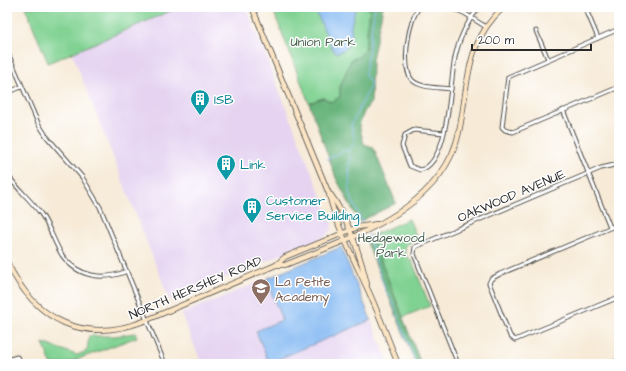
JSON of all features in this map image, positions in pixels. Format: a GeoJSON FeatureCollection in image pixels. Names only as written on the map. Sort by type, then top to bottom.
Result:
{"type":"FeatureCollection","features":[{"type":"Feature","properties":{"kind":"main road"},"geometry":{"type":"LineString","coordinates":[[252,7],[329,194],[345,240],[368,290],[398,364]]}},
{"type":"Feature","properties":{"kind":"main road","name":"NORTH HERSHEY ROAD"},"geometry":{"type":"LineString","coordinates":[[276,265],[285,265],[352,238],[402,211],[421,198],[438,178],[452,154],[459,134],[470,63],[478,40],[486,27],[504,7]]}},
{"type":"Feature","properties":{"kind":"main road"},"geometry":{"type":"LineString","coordinates":[[329,194],[340,207],[363,268],[368,290]]}},
{"type":"Feature","properties":{"kind":"main road","name":"NORTH HERSHEY ROAD"},"geometry":{"type":"LineString","coordinates":[[7,262],[19,285],[34,303],[57,319],[70,325],[109,330],[132,326],[276,265],[285,257],[358,227],[377,224]]}},
{"type":"Feature","properties":{"kind":"street"},"geometry":{"type":"LineString","coordinates":[[420,7],[415,12],[411,21],[406,63],[407,72],[412,80],[421,85],[451,89]]}},
{"type":"Feature","properties":{"kind":"street"},"geometry":{"type":"LineString","coordinates":[[450,7],[486,27]]}},
{"type":"Feature","properties":{"kind":"street"},"geometry":{"type":"LineString","coordinates":[[444,133],[414,130],[407,132],[403,138],[402,146],[410,166],[420,170],[430,164],[444,133],[458,46],[479,7]]}},
{"type":"Feature","properties":{"kind":"street"},"geometry":{"type":"LineString","coordinates":[[585,7],[598,38]]}},
{"type":"Feature","properties":{"kind":"street"},"geometry":{"type":"LineString","coordinates":[[619,29],[508,77],[502,127],[508,132],[513,132],[619,86]]}},
{"type":"Feature","properties":{"kind":"street"},"geometry":{"type":"LineString","coordinates":[[536,31],[548,59]]}},
{"type":"Feature","properties":{"kind":"street"},"geometry":{"type":"LineString","coordinates":[[7,51],[38,123],[47,137],[75,168],[93,194],[109,224],[165,364]]}},
{"type":"Feature","properties":{"kind":"street"},"geometry":{"type":"LineString","coordinates":[[7,93],[21,86]]}},
{"type":"Feature","properties":{"kind":"street"},"geometry":{"type":"LineString","coordinates":[[563,110],[610,227]]}},
{"type":"Feature","properties":{"kind":"street","name":"OAKWOOD AVENUE"},"geometry":{"type":"LineString","coordinates":[[458,364],[414,254],[415,247],[589,174],[619,164]]}},
{"type":"Feature","properties":{"kind":"street"},"geometry":{"type":"LineString","coordinates":[[7,174],[40,214],[63,256],[76,268],[91,276],[100,277],[117,275],[127,271]]}},
{"type":"Feature","properties":{"kind":"street"},"geometry":{"type":"LineString","coordinates":[[619,224],[500,274],[490,280],[489,286],[510,336],[514,340],[619,297]]}},
{"type":"Feature","properties":{"kind":"street"},"geometry":{"type":"LineString","coordinates":[[7,360],[17,357],[22,364]]}},
{"type":"Feature","properties":{"kind":"street"},"geometry":{"type":"LineString","coordinates":[[610,364],[619,360]]}},
{"type":"Feature","properties":{"kind":"shaded area"},"geometry":{"type":"Polygon","coordinates":[[[180,7],[246,7],[332,223],[332,229],[326,236],[170,301],[72,53],[180,7]]]}},
{"type":"Feature","properties":{"kind":"shaded area"},"geometry":{"type":"Polygon","coordinates":[[[266,279],[282,320],[269,363],[371,320],[389,364],[202,364],[181,314],[266,279]]]}},
{"type":"Feature","properties":{"kind":"green space"},"geometry":{"type":"Polygon","coordinates":[[[25,7],[180,7],[48,63],[25,7]]]}},
{"type":"Feature","properties":{"kind":"green space","name":"Union Park"},"geometry":{"type":"Polygon","coordinates":[[[272,7],[370,7],[365,49],[360,56],[351,60],[340,87],[340,97],[331,102],[323,98],[309,103],[272,7]]]}},
{"type":"Feature","properties":{"kind":"green space"},"geometry":{"type":"Polygon","coordinates":[[[370,7],[383,7],[372,60],[371,102],[364,112],[359,125],[364,144],[373,147],[396,203],[359,222],[336,178],[309,103],[323,98],[331,102],[340,97],[340,87],[351,60],[360,56],[365,49],[370,7]]]}},
{"type":"Feature","properties":{"kind":"green space","name":"Hedgewood Park"},"geometry":{"type":"Polygon","coordinates":[[[409,219],[417,238],[406,245],[405,250],[406,254],[412,261],[430,306],[403,317],[371,236],[409,219]]]}},
{"type":"Feature","properties":{"kind":"green space"},"geometry":{"type":"Polygon","coordinates":[[[371,236],[421,364],[416,364],[365,238],[371,236]]]}},
{"type":"Feature","properties":{"kind":"green space"},"geometry":{"type":"Polygon","coordinates":[[[135,333],[137,337],[65,364],[51,364],[43,343],[77,355],[87,351],[89,336],[115,336],[135,333]]]}},
{"type":"Feature","properties":{"kind":"water"},"geometry":{"type":"Polygon","coordinates":[[[314,7],[356,7],[351,26],[352,36],[345,49],[337,53],[333,50],[314,7]]]}},
{"type":"Feature","properties":{"kind":"water"},"geometry":{"type":"Polygon","coordinates":[[[341,247],[371,320],[269,363],[256,331],[282,320],[266,279],[341,247]]]}},
{"type":"Feature","properties":{"kind":"waterway"},"geometry":{"type":"LineString","coordinates":[[363,224],[349,193],[350,150],[355,140],[351,125],[371,85],[370,80],[366,78],[365,73],[375,7]]}},
{"type":"Feature","properties":{"kind":"waterway"},"geometry":{"type":"LineString","coordinates":[[327,159],[343,151],[350,150]]}},
{"type":"Feature","properties":{"kind":"waterway"},"geometry":{"type":"LineString","coordinates":[[367,232],[385,290],[392,300],[416,364]]}},
{"type":"Feature","properties":{"kind":"place","name":"ISB"},"geometry":{"type":"Point","coordinates":[200,116]}},
{"type":"Feature","properties":{"kind":"place","name":"Link"},"geometry":{"type":"Point","coordinates":[226,181]}},
{"type":"Feature","properties":{"kind":"place","name":"Customer Service Building"},"geometry":{"type":"Point","coordinates":[252,224]}},
{"type":"Feature","properties":{"kind":"place","name":"La Petite Academy"},"geometry":{"type":"Point","coordinates":[261,305]}}]}
